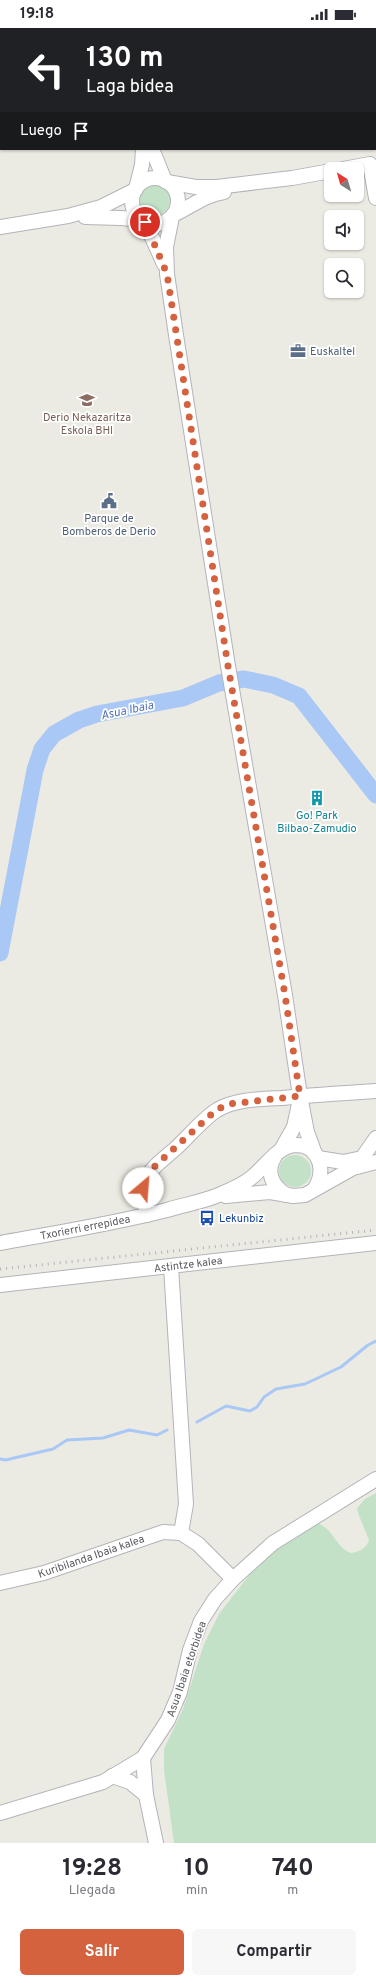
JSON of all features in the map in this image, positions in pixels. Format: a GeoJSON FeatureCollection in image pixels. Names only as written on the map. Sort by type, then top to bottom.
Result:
{"type":"FeatureCollection","features":[{"type":"Feature","properties":{"kind":"street"},"geometry":{"type":"LineString","coordinates":[[143,150],[142,165],[132,198],[133,207],[136,214],[143,221],[167,274]]}},
{"type":"Feature","properties":{"kind":"street"},"geometry":{"type":"LineString","coordinates":[[152,150],[166,181],[177,195],[178,204],[172,216],[166,247],[167,274],[228,666],[283,987],[300,1096],[307,1132],[321,1168],[321,1175],[315,1188]]}},
{"type":"Feature","properties":{"kind":"street"},"geometry":{"type":"LineString","coordinates":[[364,165],[370,164],[376,198]]}},
{"type":"Feature","properties":{"kind":"street"},"geometry":{"type":"LineString","coordinates":[[0,227],[68,216],[101,207],[135,189],[149,179],[157,179],[196,187],[261,182],[324,172]]}},
{"type":"Feature","properties":{"kind":"street"},"geometry":{"type":"LineString","coordinates":[[68,216],[108,217],[159,224],[198,200],[214,193],[243,189],[261,182]]}},
{"type":"Feature","properties":{"kind":"street"},"geometry":{"type":"LineString","coordinates":[[147,1215],[143,1188],[146,1179],[154,1167],[216,1110],[229,1104],[300,1096],[376,1091]]}},
{"type":"Feature","properties":{"kind":"street"},"geometry":{"type":"LineString","coordinates":[[287,1195],[277,1188],[271,1177],[271,1165],[294,1127],[300,1096]]}},
{"type":"Feature","properties":{"kind":"street"},"geometry":{"type":"LineString","coordinates":[[279,1152],[288,1146],[303,1146],[317,1156],[342,1162],[371,1158],[376,1138]]}},
{"type":"Feature","properties":{"kind":"street","name":"Txorierri errepidea"},"geometry":{"type":"LineString","coordinates":[[215,1197],[252,1178],[279,1152]]}},
{"type":"Feature","properties":{"kind":"street","name":"Txorierri errepidea"},"geometry":{"type":"LineString","coordinates":[[0,1242],[108,1224],[215,1197],[257,1192],[299,1196],[311,1192],[315,1188],[371,1158]]}},
{"type":"Feature","properties":{"kind":"street","name":"Astintze kalea"},"geometry":{"type":"LineString","coordinates":[[0,1285],[376,1243]]}},
{"type":"Feature","properties":{"kind":"street"},"geometry":{"type":"LineString","coordinates":[[171,1267],[186,1504],[181,1532],[198,1544],[233,1579]]}},
{"type":"Feature","properties":{"kind":"street","name":"Asua Ibaia etorbidea"},"geometry":{"type":"LineString","coordinates":[[0,1813],[103,1782],[142,1758],[168,1720],[180,1692],[190,1650],[201,1621],[215,1599],[233,1579],[273,1543],[376,1478]]}},
{"type":"Feature","properties":{"kind":"street","name":"Kuribilanda Ibaia kalea"},"geometry":{"type":"LineString","coordinates":[[0,1583],[44,1573],[163,1532],[181,1532]]}},
{"type":"Feature","properties":{"kind":"street"},"geometry":{"type":"LineString","coordinates":[[142,1758],[146,1795],[156,1843]]}},
{"type":"Feature","properties":{"kind":"street"},"geometry":{"type":"LineString","coordinates":[[112,1776],[130,1782],[146,1795]]}},
{"type":"Feature","properties":{"kind":"green space"},"geometry":{"type":"Polygon","coordinates":[[[154,184],[165,189],[170,200],[165,211],[154,216],[143,211],[138,200],[143,189],[154,184]]]}},
{"type":"Feature","properties":{"kind":"green space"},"geometry":{"type":"Polygon","coordinates":[[[298,1155],[304,1157],[309,1162],[311,1171],[309,1180],[304,1185],[292,1187],[286,1185],[281,1180],[279,1168],[281,1162],[286,1157],[298,1155]]]}},
{"type":"Feature","properties":{"kind":"green space"},"geometry":{"type":"Polygon","coordinates":[[[376,1493],[376,1843],[174,1843],[164,1770],[164,1749],[183,1709],[204,1644],[219,1614],[264,1556],[316,1523],[326,1528],[341,1547],[351,1553],[360,1551],[365,1547],[369,1540],[357,1508],[365,1499],[376,1493]]]}},
{"type":"Feature","properties":{"kind":"waterway","name":"Asua Ibaia"},"geometry":{"type":"LineString","coordinates":[[0,953],[35,770],[42,749],[54,734],[79,720],[97,714],[183,698],[219,683],[244,679],[273,685],[299,696],[376,795]]}},
{"type":"Feature","properties":{"kind":"waterway"},"geometry":{"type":"LineString","coordinates":[[197,1422],[226,1406],[250,1411],[257,1407],[264,1397],[276,1389],[305,1384],[341,1367],[368,1345],[376,1341]]}},
{"type":"Feature","properties":{"kind":"waterway"},"geometry":{"type":"LineString","coordinates":[[0,1459],[6,1460],[53,1449],[67,1440],[103,1438],[129,1430],[157,1435],[167,1430]]}},
{"type":"Feature","properties":{"kind":"railway"},"geometry":{"type":"LineString","coordinates":[[0,1269],[376,1230]]}},
{"type":"Feature","properties":{"kind":"place","name":"Euskaltel"},"geometry":{"type":"Point","coordinates":[298,351]}},
{"type":"Feature","properties":{"kind":"place","name":"Derio Nekazaritza Eskola BHI"},"geometry":{"type":"Point","coordinates":[87,400]}},
{"type":"Feature","properties":{"kind":"place","name":"Parque de Bomberos de Derio"},"geometry":{"type":"Point","coordinates":[109,501]}},
{"type":"Feature","properties":{"kind":"place","name":"Go! Park Bilbao-Zamudio"},"geometry":{"type":"Point","coordinates":[317,798]}},
{"type":"Feature","properties":{"kind":"place","name":"Lekunbiz"},"geometry":{"type":"Point","coordinates":[207,1218]}},
{"type":"Feature","properties":{"kind":"route"},"geometry":{"type":"LineString","coordinates":[[143,1188],[146,1179],[154,1167],[216,1110],[229,1104],[300,1096],[285,995],[228,666],[167,274],[145,222]]}}]}
